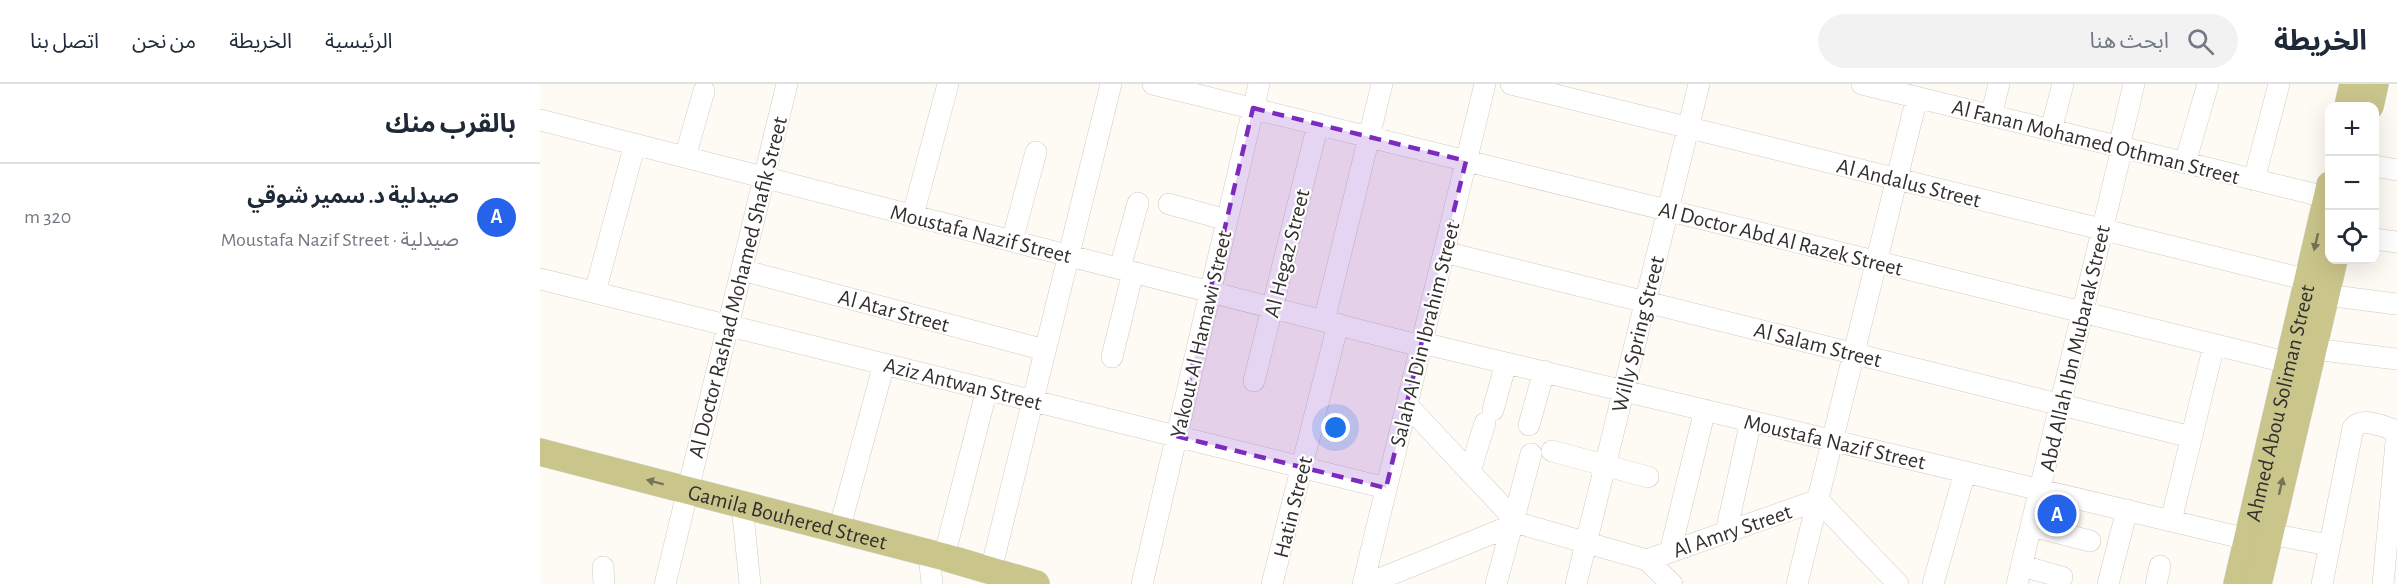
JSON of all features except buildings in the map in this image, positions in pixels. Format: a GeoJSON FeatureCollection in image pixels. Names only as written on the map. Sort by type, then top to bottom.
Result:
{"type":"FeatureCollection","features":[{"type":"Feature","properties":{"kind":"main road"},"geometry":{"type":"LineString","coordinates":[[2349,102],[2353,84]]}},
{"type":"Feature","properties":{"kind":"main road"},"geometry":{"type":"LineString","coordinates":[[2371,102],[2375,84]]}},
{"type":"Feature","properties":{"kind":"main road","name":"Ahmed Abou Soliman Street"},"geometry":{"type":"LineString","coordinates":[[2237,584],[2259,537],[2304,360],[2317,287],[2327,210]]}},
{"type":"Feature","properties":{"kind":"main road","name":"Ahmed Abou Soliman Street"},"geometry":{"type":"LineString","coordinates":[[2317,287],[2331,264]]}},
{"type":"Feature","properties":{"kind":"main road","name":"Gamila Bouhered Street"},"geometry":{"type":"LineString","coordinates":[[540,452],[936,555],[1001,576],[1036,584]]}},
{"type":"Feature","properties":{"kind":"main road","name":"Ahmed Abou Soliman Street"},"geometry":{"type":"LineString","coordinates":[[2258,584],[2259,537]]}},
{"type":"Feature","properties":{"kind":"street"},"geometry":{"type":"LineString","coordinates":[[913,215],[948,84]]}},
{"type":"Feature","properties":{"kind":"street"},"geometry":{"type":"LineString","coordinates":[[1001,576],[1033,401],[1111,84]]}},
{"type":"Feature","properties":{"kind":"street","name":"Al Doctor Abd Al Razek Street"},"geometry":{"type":"LineString","coordinates":[[1153,84],[2214,345],[2304,360],[2397,359]]}},
{"type":"Feature","properties":{"kind":"street","name":"Yakout Al Hamawi Street"},"geometry":{"type":"LineString","coordinates":[[1142,584],[1259,84]]}},
{"type":"Feature","properties":{"kind":"street","name":"Hatin Street"},"geometry":{"type":"LineString","coordinates":[[1272,584],[1302,467],[1369,137],[1382,84]]}},
{"type":"Feature","properties":{"kind":"street","name":"Salah Al Din Ibrahim Street"},"geometry":{"type":"LineString","coordinates":[[1365,584],[1485,84]]}},
{"type":"Feature","properties":{"kind":"street","name":"Al Andalus Street"},"geometry":{"type":"LineString","coordinates":[[1511,84],[2103,229],[2317,287],[2397,304]]}},
{"type":"Feature","properties":{"kind":"street","name":"Willy Spring Street"},"geometry":{"type":"LineString","coordinates":[[1576,584],[1699,84]]}},
{"type":"Feature","properties":{"kind":"street","name":"Al Fanan Mohamed Othman Street"},"geometry":{"type":"LineString","coordinates":[[1862,84],[1921,93],[1991,116],[2254,180],[2325,193]]}},
{"type":"Feature","properties":{"kind":"street"},"geometry":{"type":"LineString","coordinates":[[1991,116],[1999,84]]}},
{"type":"Feature","properties":{"kind":"street"},"geometry":{"type":"LineString","coordinates":[[2051,130],[2063,84]]}},
{"type":"Feature","properties":{"kind":"street","name":"Abd Allah Ibn Mubarak Street"},"geometry":{"type":"LineString","coordinates":[[2019,575],[2103,229],[2134,84]]}},
{"type":"Feature","properties":{"kind":"street"},"geometry":{"type":"LineString","coordinates":[[2185,163],[2208,84]]}},
{"type":"Feature","properties":{"kind":"street"},"geometry":{"type":"LineString","coordinates":[[2254,180],[2279,84]]}},
{"type":"Feature","properties":{"kind":"street","name":"Al Doctor Rashad Mohamed Shafik Street"},"geometry":{"type":"LineString","coordinates":[[665,584],[764,177],[783,85]]}},
{"type":"Feature","properties":{"kind":"street"},"geometry":{"type":"LineString","coordinates":[[685,157],[704,91]]}},
{"type":"Feature","properties":{"kind":"street"},"geometry":{"type":"LineString","coordinates":[[1797,584],[1876,261],[1921,93]]}},
{"type":"Feature","properties":{"kind":"street","name":"Moustafa Nazif Street"},"geometry":{"type":"LineString","coordinates":[[540,120],[1422,344],[2171,521],[2259,537],[2329,545]]}},
{"type":"Feature","properties":{"kind":"street","name":"Al Hegaz Street"},"geometry":{"type":"LineString","coordinates":[[1254,381],[1318,124]]}},
{"type":"Feature","properties":{"kind":"street"},"geometry":{"type":"LineString","coordinates":[[595,292],[635,144]]}},
{"type":"Feature","properties":{"kind":"street"},"geometry":{"type":"LineString","coordinates":[[1012,241],[1036,152]]}},
{"type":"Feature","properties":{"kind":"street"},"geometry":{"type":"LineString","coordinates":[[2379,167],[2397,170]]}},
{"type":"Feature","properties":{"kind":"street"},"geometry":{"type":"LineString","coordinates":[[1112,357],[1138,203]]}},
{"type":"Feature","properties":{"kind":"street"},"geometry":{"type":"LineString","coordinates":[[1169,204],[1227,220]]}},
{"type":"Feature","properties":{"kind":"street"},"geometry":{"type":"LineString","coordinates":[[2379,240],[2397,242]]}},
{"type":"Feature","properties":{"kind":"street","name":"Al Salam Street"},"geometry":{"type":"LineString","coordinates":[[1444,252],[2191,437]]}},
{"type":"Feature","properties":{"kind":"street","name":"Al Atar Street"},"geometry":{"type":"LineString","coordinates":[[742,270],[1045,350]]}},
{"type":"Feature","properties":{"kind":"street","name":"Aziz Antwan Street"},"geometry":{"type":"LineString","coordinates":[[540,279],[1386,489]]}},
{"type":"Feature","properties":{"kind":"street"},"geometry":{"type":"LineString","coordinates":[[2171,521],[2214,345]]}},
{"type":"Feature","properties":{"kind":"street"},"geometry":{"type":"LineString","coordinates":[[1470,471],[1506,363]]}},
{"type":"Feature","properties":{"kind":"street"},"geometry":{"type":"LineString","coordinates":[[839,530],[884,364]]}},
{"type":"Feature","properties":{"kind":"street"},"geometry":{"type":"LineString","coordinates":[[1529,425],[1544,372]]}},
{"type":"Feature","properties":{"kind":"street"},"geometry":{"type":"LineString","coordinates":[[932,584],[936,555],[987,390]]}},
{"type":"Feature","properties":{"kind":"street"},"geometry":{"type":"LineString","coordinates":[[1407,405],[1515,522],[1647,560],[1668,582]]}},
{"type":"Feature","properties":{"kind":"street"},"geometry":{"type":"LineString","coordinates":[[1670,552],[1705,410]]}},
{"type":"Feature","properties":{"kind":"street"},"geometry":{"type":"LineString","coordinates":[[1726,532],[1751,421]]}},
{"type":"Feature","properties":{"kind":"street"},"geometry":{"type":"LineString","coordinates":[[2322,584],[2353,428],[2357,423],[2364,422],[2397,431],[2384,584]]}},
{"type":"Feature","properties":{"kind":"street"},"geometry":{"type":"LineString","coordinates":[[1496,584],[1515,522],[1542,452],[1648,477]]}},
{"type":"Feature","properties":{"kind":"street"},"geometry":{"type":"LineString","coordinates":[[1933,584],[1965,472]]}},
{"type":"Feature","properties":{"kind":"street"},"geometry":{"type":"LineString","coordinates":[[1818,500],[1898,584]]}},
{"type":"Feature","properties":{"kind":"street","name":"Al Amry Street"},"geometry":{"type":"LineString","coordinates":[[1647,560],[1818,500]]}},
{"type":"Feature","properties":{"kind":"street"},"geometry":{"type":"LineString","coordinates":[[742,505],[750,584]]}},
{"type":"Feature","properties":{"kind":"street"},"geometry":{"type":"LineString","coordinates":[[2108,584],[2127,510]]}},
{"type":"Feature","properties":{"kind":"street"},"geometry":{"type":"LineString","coordinates":[[1365,584],[1515,522]]}},
{"type":"Feature","properties":{"kind":"street"},"geometry":{"type":"LineString","coordinates":[[2031,526],[2090,541]]}},
{"type":"Feature","properties":{"kind":"street"},"geometry":{"type":"LineString","coordinates":[[2019,575],[2062,577]]}},
{"type":"Feature","properties":{"kind":"highlighted area"},"geometry":{"type":"Polygon","coordinates":[[[1253,108],[1466,161],[1386,488],[1176,436],[1253,108]]]}},
{"type":"Feature","properties":{"kind":"place","name":"صيدلية د. سمير شوقي"},"geometry":{"type":"Point","coordinates":[2057,514]}}]}
